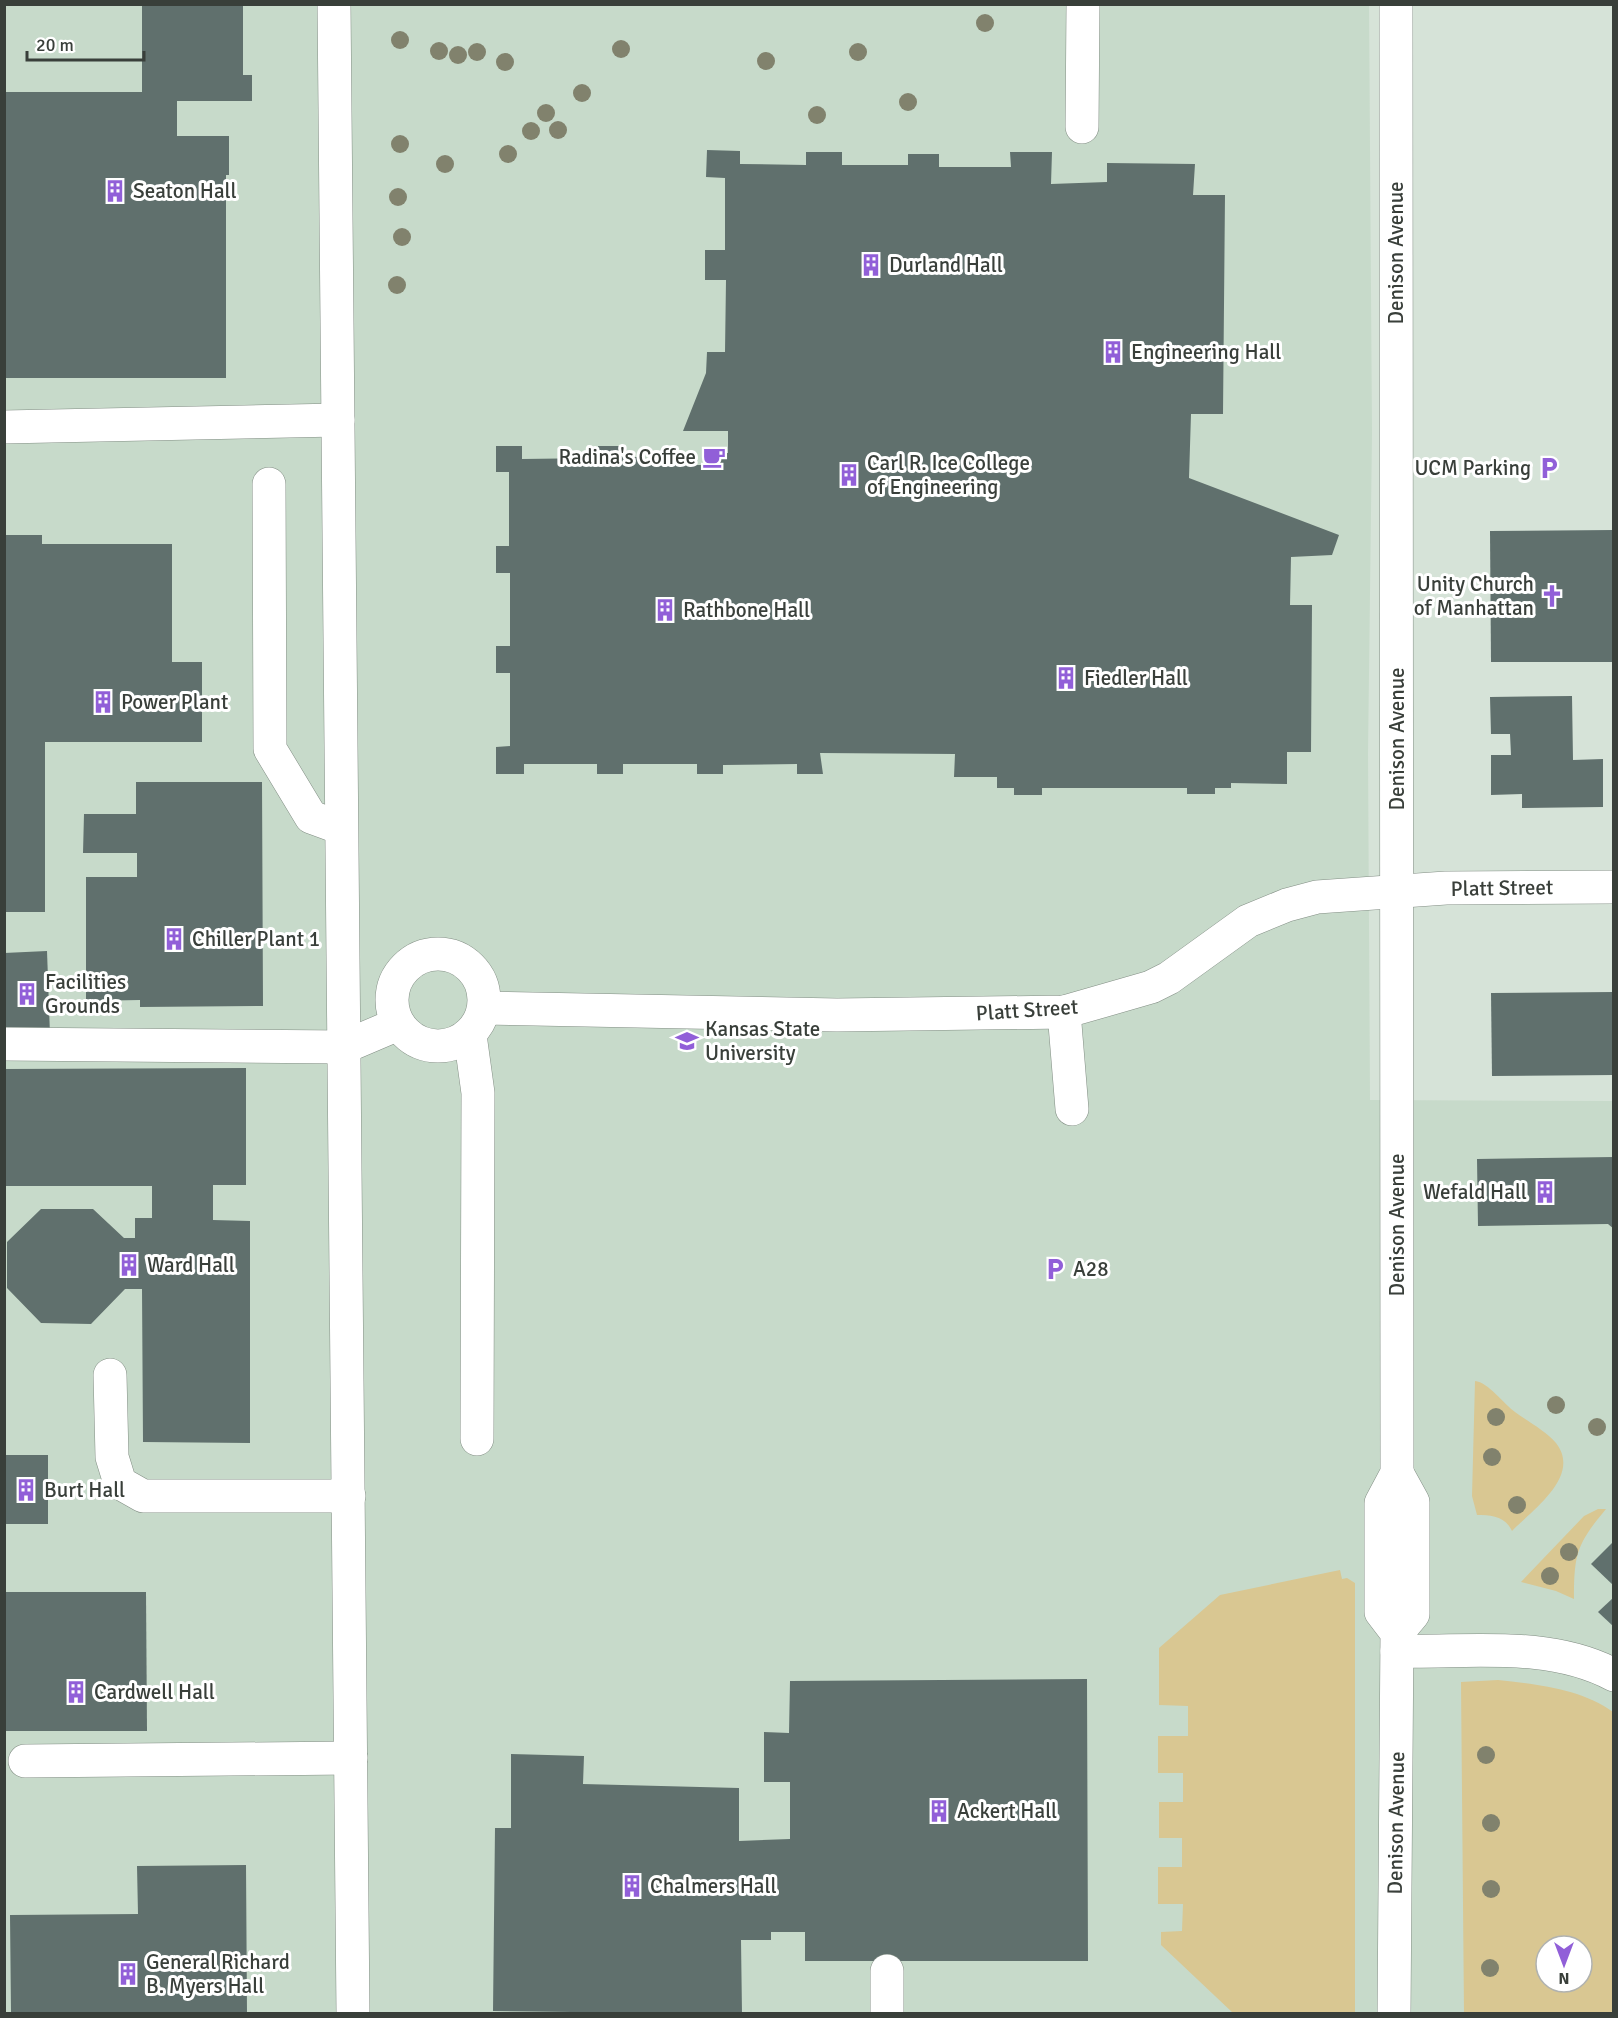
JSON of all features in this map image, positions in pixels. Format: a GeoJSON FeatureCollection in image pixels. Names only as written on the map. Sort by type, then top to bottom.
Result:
{"type":"FeatureCollection","features":[{"type":"Feature","properties":{"kind":"street"},"geometry":{"type":"LineString","coordinates":[[334,4],[353,2013]]}},
{"type":"Feature","properties":{"kind":"street"},"geometry":{"type":"LineString","coordinates":[[1082,127],[1083,4]]}},
{"type":"Feature","properties":{"kind":"street","name":"Denison Avenue"},"geometry":{"type":"LineString","coordinates":[[1394,2013],[1397,1642],[1381,1612],[1381,1503],[1397,1473],[1396,4]]}},
{"type":"Feature","properties":{"kind":"street"},"geometry":{"type":"LineString","coordinates":[[4,427],[338,420]]}},
{"type":"Feature","properties":{"kind":"street"},"geometry":{"type":"LineString","coordinates":[[269,484],[270,749],[311,817],[341,828]]}},
{"type":"Feature","properties":{"kind":"street","name":"Platt Street"},"geometry":{"type":"LineString","coordinates":[[477,1021],[1064,1012],[1151,987],[1169,978],[1248,921],[1287,905],[1317,897],[1446,888],[1614,887]]}},
{"type":"Feature","properties":{"kind":"street"},"geometry":{"type":"LineString","coordinates":[[477,1021],[457,1043],[441,1047],[426,1045],[412,1039],[398,1024],[391,1001],[393,986],[400,973],[411,962],[425,956],[440,954],[455,957],[469,965],[478,977],[484,992],[477,1021],[477,1439]]}},
{"type":"Feature","properties":{"kind":"street"},"geometry":{"type":"LineString","coordinates":[[1064,1012],[1072,1109]]}},
{"type":"Feature","properties":{"kind":"street"},"geometry":{"type":"LineString","coordinates":[[4,1044],[344,1047],[398,1024]]}},
{"type":"Feature","properties":{"kind":"street"},"geometry":{"type":"LineString","coordinates":[[110,1375],[112,1457],[120,1483],[142,1496],[349,1496]]}},
{"type":"Feature","properties":{"kind":"street"},"geometry":{"type":"LineString","coordinates":[[1397,1642],[1549,1653],[1614,1675]]}},
{"type":"Feature","properties":{"kind":"street"},"geometry":{"type":"LineString","coordinates":[[25,1761],[351,1758]]}},
{"type":"Feature","properties":{"kind":"street"},"geometry":{"type":"LineString","coordinates":[[887,1971],[887,2013]]}},
{"type":"Feature","properties":{"kind":"shaded area","name":"Kansas State University"},"geometry":{"type":"Polygon","coordinates":[[[5,5],[1369,5],[1372,433],[1368,753],[1370,1100],[1613,1101],[1613,2013],[5,2014],[5,5]]]}},
{"type":"Feature","properties":{"kind":"shaded area"},"geometry":{"type":"Polygon","coordinates":[[[1475,1381],[1485,1385],[1515,1412],[1547,1434],[1556,1443],[1562,1455],[1563,1468],[1559,1480],[1542,1503],[1512,1531],[1502,1519],[1477,1515],[1472,1496],[1475,1381]]]}},
{"type":"Feature","properties":{"kind":"shaded area"},"geometry":{"type":"Polygon","coordinates":[[[1598,1509],[1606,1509],[1583,1541],[1576,1560],[1574,1599],[1556,1591],[1521,1582],[1584,1516],[1598,1509]]]}},
{"type":"Feature","properties":{"kind":"shaded area"},"geometry":{"type":"Polygon","coordinates":[[[1340,1570],[1342,1579],[1347,1578],[1355,1583],[1355,2013],[1233,2013],[1161,1945],[1161,1932],[1182,1931],[1183,1904],[1158,1904],[1158,1867],[1182,1867],[1182,1838],[1159,1838],[1159,1802],[1183,1802],[1183,1773],[1158,1773],[1158,1736],[1188,1736],[1188,1706],[1159,1705],[1159,1648],[1220,1595],[1340,1570]]]}},
{"type":"Feature","properties":{"kind":"shaded area"},"geometry":{"type":"Polygon","coordinates":[[[1498,1680],[1558,1689],[1587,1698],[1613,1712],[1613,2013],[1464,2013],[1461,1682],[1498,1680]]]}},
{"type":"Feature","properties":{"kind":"building","name":"Seaton Hall"},"geometry":{"type":"Polygon","coordinates":[[[142,4],[243,4],[243,75],[252,75],[252,101],[177,101],[177,136],[229,136],[229,175],[226,175],[226,378],[5,378],[4,92],[142,92],[142,4]]]}},
{"type":"Feature","properties":{"kind":"building","name":"Carl R. Ice College of Engineering"},"geometry":{"type":"Polygon","coordinates":[[[707,150],[740,151],[740,164],[806,165],[806,152],[842,152],[842,165],[908,165],[908,154],[939,154],[939,167],[1011,167],[1010,152],[1052,152],[1051,184],[1107,182],[1107,163],[1195,164],[1193,195],[1225,195],[1223,414],[1191,414],[1189,478],[1339,535],[1332,555],[1291,557],[1290,605],[1312,605],[1311,752],[1287,752],[1287,784],[1231,783],[1231,788],[1215,788],[1215,794],[1187,794],[1187,788],[1042,788],[1042,795],[1014,795],[1014,788],[997,788],[997,777],[954,777],[955,754],[820,753],[823,774],[797,774],[797,764],[723,765],[723,774],[697,774],[697,764],[623,764],[623,774],[597,774],[597,764],[524,764],[524,774],[496,774],[496,747],[510,746],[510,673],[496,673],[496,646],[510,646],[510,573],[496,573],[496,546],[509,546],[509,472],[496,472],[496,446],[522,446],[522,459],[598,458],[598,446],[622,446],[622,457],[642,457],[642,465],[714,465],[715,453],[728,453],[728,431],[683,431],[706,373],[707,352],[725,352],[726,280],[705,280],[705,250],[725,250],[725,178],[706,177],[707,150]]]}},
{"type":"Feature","properties":{"kind":"building","name":"Unity Church of Manhattan"},"geometry":{"type":"Polygon","coordinates":[[[1614,530],[1614,662],[1491,662],[1490,531],[1614,530]]]}},
{"type":"Feature","properties":{"kind":"building","name":"Power Plant"},"geometry":{"type":"Polygon","coordinates":[[[4,535],[42,535],[42,544],[172,544],[172,662],[202,662],[202,742],[45,742],[45,912],[4,912],[4,535]]]}},
{"type":"Feature","properties":{"kind":"building"},"geometry":{"type":"Polygon","coordinates":[[[1572,696],[1573,760],[1603,759],[1603,807],[1522,808],[1522,794],[1491,795],[1491,755],[1511,755],[1510,734],[1491,734],[1490,697],[1572,696]]]}},
{"type":"Feature","properties":{"kind":"building","name":"Chiller Plant 1"},"geometry":{"type":"Polygon","coordinates":[[[136,782],[262,782],[263,1006],[140,1007],[140,1000],[86,1001],[86,877],[137,877],[137,853],[83,853],[84,814],[136,814],[136,782]]]}},
{"type":"Feature","properties":{"kind":"building","name":"Facilities Grounds"},"geometry":{"type":"Polygon","coordinates":[[[47,951],[50,1035],[4,1037],[4,953],[47,951]]]}},
{"type":"Feature","properties":{"kind":"building"},"geometry":{"type":"Polygon","coordinates":[[[1614,992],[1614,1075],[1492,1076],[1491,993],[1614,992]]]}},
{"type":"Feature","properties":{"kind":"building","name":"Ward Hall"},"geometry":{"type":"Polygon","coordinates":[[[246,1068],[246,1185],[213,1185],[213,1220],[250,1221],[250,1443],[143,1442],[142,1289],[125,1289],[91,1324],[41,1323],[7,1288],[7,1242],[41,1209],[93,1209],[124,1238],[135,1238],[135,1218],[152,1218],[152,1186],[4,1186],[4,1069],[246,1068]]]}},
{"type":"Feature","properties":{"kind":"building","name":"Wefald Hall"},"geometry":{"type":"Polygon","coordinates":[[[1614,1157],[1614,1229],[1608,1224],[1478,1226],[1477,1159],[1614,1157]]]}},
{"type":"Feature","properties":{"kind":"building","name":"Burt Hall"},"geometry":{"type":"Polygon","coordinates":[[[4,1455],[48,1455],[48,1524],[4,1524],[4,1455]]]}},
{"type":"Feature","properties":{"kind":"building"},"geometry":{"type":"Polygon","coordinates":[[[1614,1541],[1614,1586],[1591,1564],[1614,1541]]]}},
{"type":"Feature","properties":{"kind":"building","name":"Cardwell Hall"},"geometry":{"type":"Polygon","coordinates":[[[4,1592],[146,1592],[147,1731],[4,1731],[4,1592]]]}},
{"type":"Feature","properties":{"kind":"building"},"geometry":{"type":"Polygon","coordinates":[[[1614,1597],[1614,1627],[1598,1612],[1614,1597]]]}},
{"type":"Feature","properties":{"kind":"building"},"geometry":{"type":"Polygon","coordinates":[[[1087,1679],[1088,1961],[805,1961],[805,1932],[771,1932],[771,1940],[741,1940],[742,2014],[493,2011],[495,1828],[511,1828],[511,1754],[584,1756],[583,1784],[739,1788],[739,1841],[790,1839],[790,1782],[764,1782],[764,1732],[789,1733],[790,1681],[1087,1679]]]}},
{"type":"Feature","properties":{"kind":"building","name":"General Richard B. Myers Hall"},"geometry":{"type":"Polygon","coordinates":[[[246,1865],[247,2014],[11,2014],[10,1915],[138,1914],[137,1866],[246,1865]]]}},
{"type":"Feature","properties":{"kind":"place","name":"Seaton Hall"},"geometry":{"type":"Point","coordinates":[115,191]}},
{"type":"Feature","properties":{"kind":"place","name":"Durland Hall"},"geometry":{"type":"Point","coordinates":[871,265]}},
{"type":"Feature","properties":{"kind":"place","name":"Engineering Hall"},"geometry":{"type":"Point","coordinates":[1113,352]}},
{"type":"Feature","properties":{"kind":"place","name":"Radina's Coffee"},"geometry":{"type":"Point","coordinates":[714,457]}},
{"type":"Feature","properties":{"kind":"place","name":"UCM Parking"},"geometry":{"type":"Point","coordinates":[1549,468]}},
{"type":"Feature","properties":{"kind":"place","name":"Carl R. Ice College of Engineering"},"geometry":{"type":"Point","coordinates":[849,475]}},
{"type":"Feature","properties":{"kind":"place","name":"Unity Church of Manhattan"},"geometry":{"type":"Point","coordinates":[1552,596]}},
{"type":"Feature","properties":{"kind":"place","name":"Rathbone Hall"},"geometry":{"type":"Point","coordinates":[665,610]}},
{"type":"Feature","properties":{"kind":"place","name":"Fiedler Hall"},"geometry":{"type":"Point","coordinates":[1066,678]}},
{"type":"Feature","properties":{"kind":"place","name":"Power Plant"},"geometry":{"type":"Point","coordinates":[103,702]}},
{"type":"Feature","properties":{"kind":"place","name":"Chiller Plant 1"},"geometry":{"type":"Point","coordinates":[174,939]}},
{"type":"Feature","properties":{"kind":"place","name":"Facilities Grounds"},"geometry":{"type":"Point","coordinates":[27,994]}},
{"type":"Feature","properties":{"kind":"place","name":"Kansas State University"},"geometry":{"type":"Point","coordinates":[687,1041]}},
{"type":"Feature","properties":{"kind":"place","name":"Wefald Hall"},"geometry":{"type":"Point","coordinates":[1545,1192]}},
{"type":"Feature","properties":{"kind":"place","name":"Ward Hall"},"geometry":{"type":"Point","coordinates":[129,1265]}},
{"type":"Feature","properties":{"kind":"place","name":"A28"},"geometry":{"type":"Point","coordinates":[1055,1269]}},
{"type":"Feature","properties":{"kind":"place","name":"Burt Hall"},"geometry":{"type":"Point","coordinates":[26,1490]}},
{"type":"Feature","properties":{"kind":"place","name":"Cardwell Hall"},"geometry":{"type":"Point","coordinates":[76,1692]}},
{"type":"Feature","properties":{"kind":"place","name":"Ackert Hall"},"geometry":{"type":"Point","coordinates":[939,1811]}},
{"type":"Feature","properties":{"kind":"place","name":"Chalmers Hall"},"geometry":{"type":"Point","coordinates":[632,1886]}},
{"type":"Feature","properties":{"kind":"place","name":"General Richard B. Myers Hall"},"geometry":{"type":"Point","coordinates":[128,1974]}}]}
